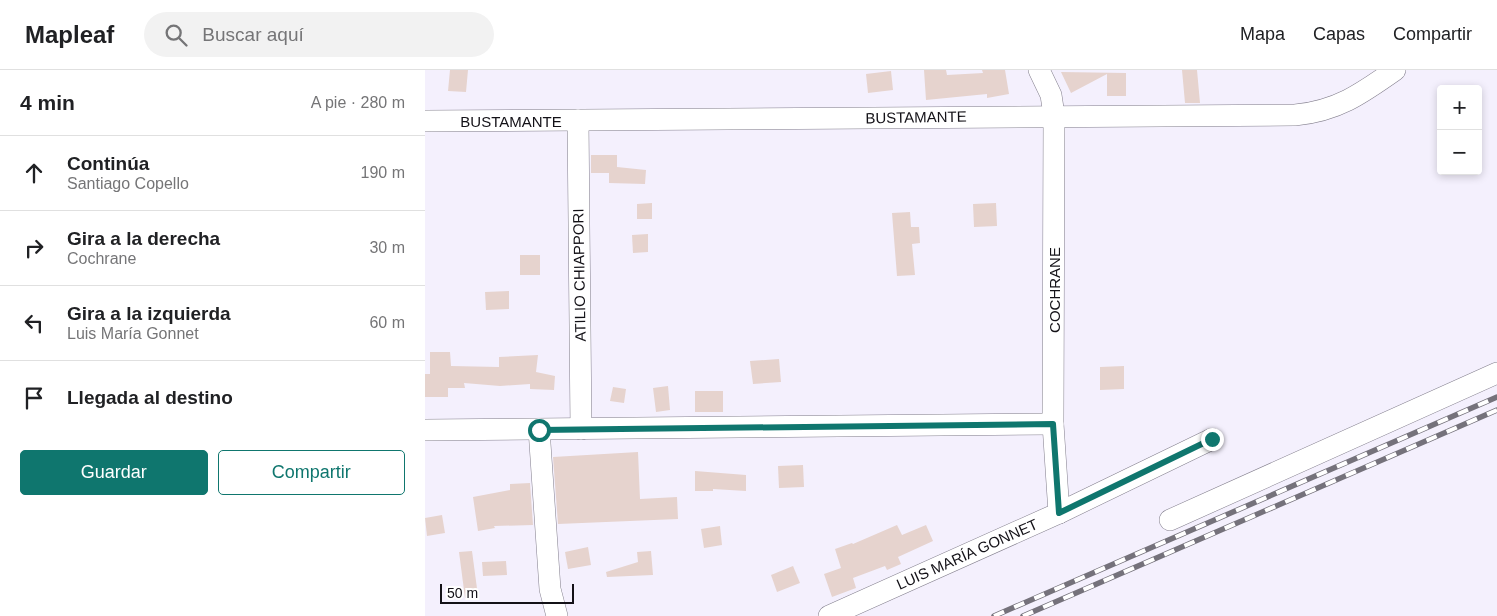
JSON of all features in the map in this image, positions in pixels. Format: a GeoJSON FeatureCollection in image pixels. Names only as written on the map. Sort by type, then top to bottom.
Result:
{"type":"FeatureCollection","features":[{"type":"Feature","properties":{"kind":"street","name":"COCHRANE"},"geometry":{"type":"LineString","coordinates":[[1039,70],[1051,94],[1054,115],[1053,424],[1059,513]]}},
{"type":"Feature","properties":{"kind":"street","name":"BUSTAMANTE"},"geometry":{"type":"LineString","coordinates":[[425,121],[1313,113],[1332,108],[1360,95],[1395,70]]}},
{"type":"Feature","properties":{"kind":"street","name":"ATILIO CHIAPPORI"},"geometry":{"type":"LineString","coordinates":[[577,120],[581,429]]}},
{"type":"Feature","properties":{"kind":"street"},"geometry":{"type":"LineString","coordinates":[[1170,520],[1497,374]]}},
{"type":"Feature","properties":{"kind":"street"},"geometry":{"type":"LineString","coordinates":[[425,430],[1053,424]]}},
{"type":"Feature","properties":{"kind":"street"},"geometry":{"type":"LineString","coordinates":[[539,430],[550,589],[557,616]]}},
{"type":"Feature","properties":{"kind":"street","name":"LUIS MARÍA GONNET"},"geometry":{"type":"LineString","coordinates":[[829,616],[1059,513],[1212,439]]}},
{"type":"Feature","properties":{"kind":"building"},"geometry":{"type":"Polygon","coordinates":[[[450,70],[468,70],[466,92],[448,91],[450,70]]]}},
{"type":"Feature","properties":{"kind":"building"},"geometry":{"type":"Polygon","coordinates":[[[924,70],[946,70],[947,75],[983,73],[982,70],[1005,70],[1009,94],[987,98],[987,94],[926,100],[924,70]]]}},
{"type":"Feature","properties":{"kind":"building"},"geometry":{"type":"Polygon","coordinates":[[[1182,70],[1197,70],[1200,103],[1185,103],[1182,70]]]}},
{"type":"Feature","properties":{"kind":"building"},"geometry":{"type":"Polygon","coordinates":[[[891,71],[893,90],[868,93],[866,74],[891,71]]]}},
{"type":"Feature","properties":{"kind":"building"},"geometry":{"type":"Polygon","coordinates":[[[1061,72],[1126,73],[1126,96],[1107,96],[1107,74],[1071,93],[1061,72]]]}},
{"type":"Feature","properties":{"kind":"building"},"geometry":{"type":"Polygon","coordinates":[[[591,155],[617,155],[617,167],[646,170],[645,184],[609,183],[609,173],[591,173],[591,155]]]}},
{"type":"Feature","properties":{"kind":"building"},"geometry":{"type":"Polygon","coordinates":[[[652,203],[652,219],[637,219],[637,204],[652,203]]]}},
{"type":"Feature","properties":{"kind":"building"},"geometry":{"type":"Polygon","coordinates":[[[996,203],[997,226],[974,227],[973,204],[996,203]]]}},
{"type":"Feature","properties":{"kind":"building"},"geometry":{"type":"Polygon","coordinates":[[[910,212],[911,227],[919,227],[920,243],[912,244],[915,275],[897,276],[892,213],[910,212]]]}},
{"type":"Feature","properties":{"kind":"building"},"geometry":{"type":"Polygon","coordinates":[[[648,234],[648,252],[633,253],[632,235],[648,234]]]}},
{"type":"Feature","properties":{"kind":"building"},"geometry":{"type":"Polygon","coordinates":[[[520,255],[540,255],[540,275],[520,275],[520,255]]]}},
{"type":"Feature","properties":{"kind":"building"},"geometry":{"type":"Polygon","coordinates":[[[509,291],[509,309],[486,310],[485,292],[509,291]]]}},
{"type":"Feature","properties":{"kind":"building"},"geometry":{"type":"Polygon","coordinates":[[[430,352],[450,352],[451,366],[499,367],[499,357],[538,355],[536,372],[555,376],[554,390],[530,389],[530,384],[500,386],[464,383],[465,388],[448,388],[448,397],[425,397],[425,374],[430,374],[430,352]]]}},
{"type":"Feature","properties":{"kind":"building"},"geometry":{"type":"Polygon","coordinates":[[[779,359],[781,382],[753,384],[750,361],[779,359]]]}},
{"type":"Feature","properties":{"kind":"building"},"geometry":{"type":"Polygon","coordinates":[[[1124,366],[1124,389],[1100,390],[1100,367],[1124,366]]]}},
{"type":"Feature","properties":{"kind":"building"},"geometry":{"type":"Polygon","coordinates":[[[668,386],[670,410],[656,412],[653,388],[668,386]]]}},
{"type":"Feature","properties":{"kind":"building"},"geometry":{"type":"Polygon","coordinates":[[[613,387],[626,389],[624,403],[610,401],[613,387]]]}},
{"type":"Feature","properties":{"kind":"building"},"geometry":{"type":"Polygon","coordinates":[[[695,391],[723,391],[723,412],[695,412],[695,391]]]}},
{"type":"Feature","properties":{"kind":"building"},"geometry":{"type":"Polygon","coordinates":[[[638,452],[640,499],[677,497],[678,519],[558,524],[553,457],[638,452]]]}},
{"type":"Feature","properties":{"kind":"building"},"geometry":{"type":"Polygon","coordinates":[[[803,465],[804,487],[779,488],[778,466],[803,465]]]}},
{"type":"Feature","properties":{"kind":"building"},"geometry":{"type":"Polygon","coordinates":[[[695,471],[746,475],[746,491],[713,489],[713,491],[695,491],[695,471]]]}},
{"type":"Feature","properties":{"kind":"building"},"geometry":{"type":"Polygon","coordinates":[[[530,483],[533,525],[494,526],[495,528],[478,531],[473,497],[510,490],[510,484],[530,483]]]}},
{"type":"Feature","properties":{"kind":"building"},"geometry":{"type":"Polygon","coordinates":[[[442,515],[445,533],[427,536],[425,518],[442,515]]]}},
{"type":"Feature","properties":{"kind":"building"},"geometry":{"type":"Polygon","coordinates":[[[897,525],[902,535],[926,525],[933,541],[898,557],[901,564],[887,570],[885,566],[853,578],[856,588],[832,597],[824,574],[841,568],[835,549],[853,544],[897,525]]]}},
{"type":"Feature","properties":{"kind":"building"},"geometry":{"type":"Polygon","coordinates":[[[720,526],[722,545],[704,548],[701,529],[720,526]]]}},
{"type":"Feature","properties":{"kind":"building"},"geometry":{"type":"Polygon","coordinates":[[[588,547],[591,565],[568,569],[565,552],[588,547]]]}},
{"type":"Feature","properties":{"kind":"building"},"geometry":{"type":"Polygon","coordinates":[[[472,551],[478,596],[465,598],[459,552],[472,551]]]}},
{"type":"Feature","properties":{"kind":"building"},"geometry":{"type":"Polygon","coordinates":[[[651,551],[653,575],[607,577],[606,572],[638,562],[637,552],[651,551]]]}},
{"type":"Feature","properties":{"kind":"building"},"geometry":{"type":"Polygon","coordinates":[[[506,561],[507,575],[483,576],[482,562],[506,561]]]}},
{"type":"Feature","properties":{"kind":"building"},"geometry":{"type":"Polygon","coordinates":[[[793,566],[800,583],[777,592],[771,575],[793,566]]]}},
{"type":"Feature","properties":{"kind":"railway"},"geometry":{"type":"LineString","coordinates":[[994,616],[1497,397]]}},
{"type":"Feature","properties":{"kind":"railway"},"geometry":{"type":"LineString","coordinates":[[1023,616],[1497,410]]}},
{"type":"Feature","properties":{"kind":"route"},"geometry":{"type":"LineString","coordinates":[[539,430],[1053,424],[1059,513],[1212,439]]}}]}
